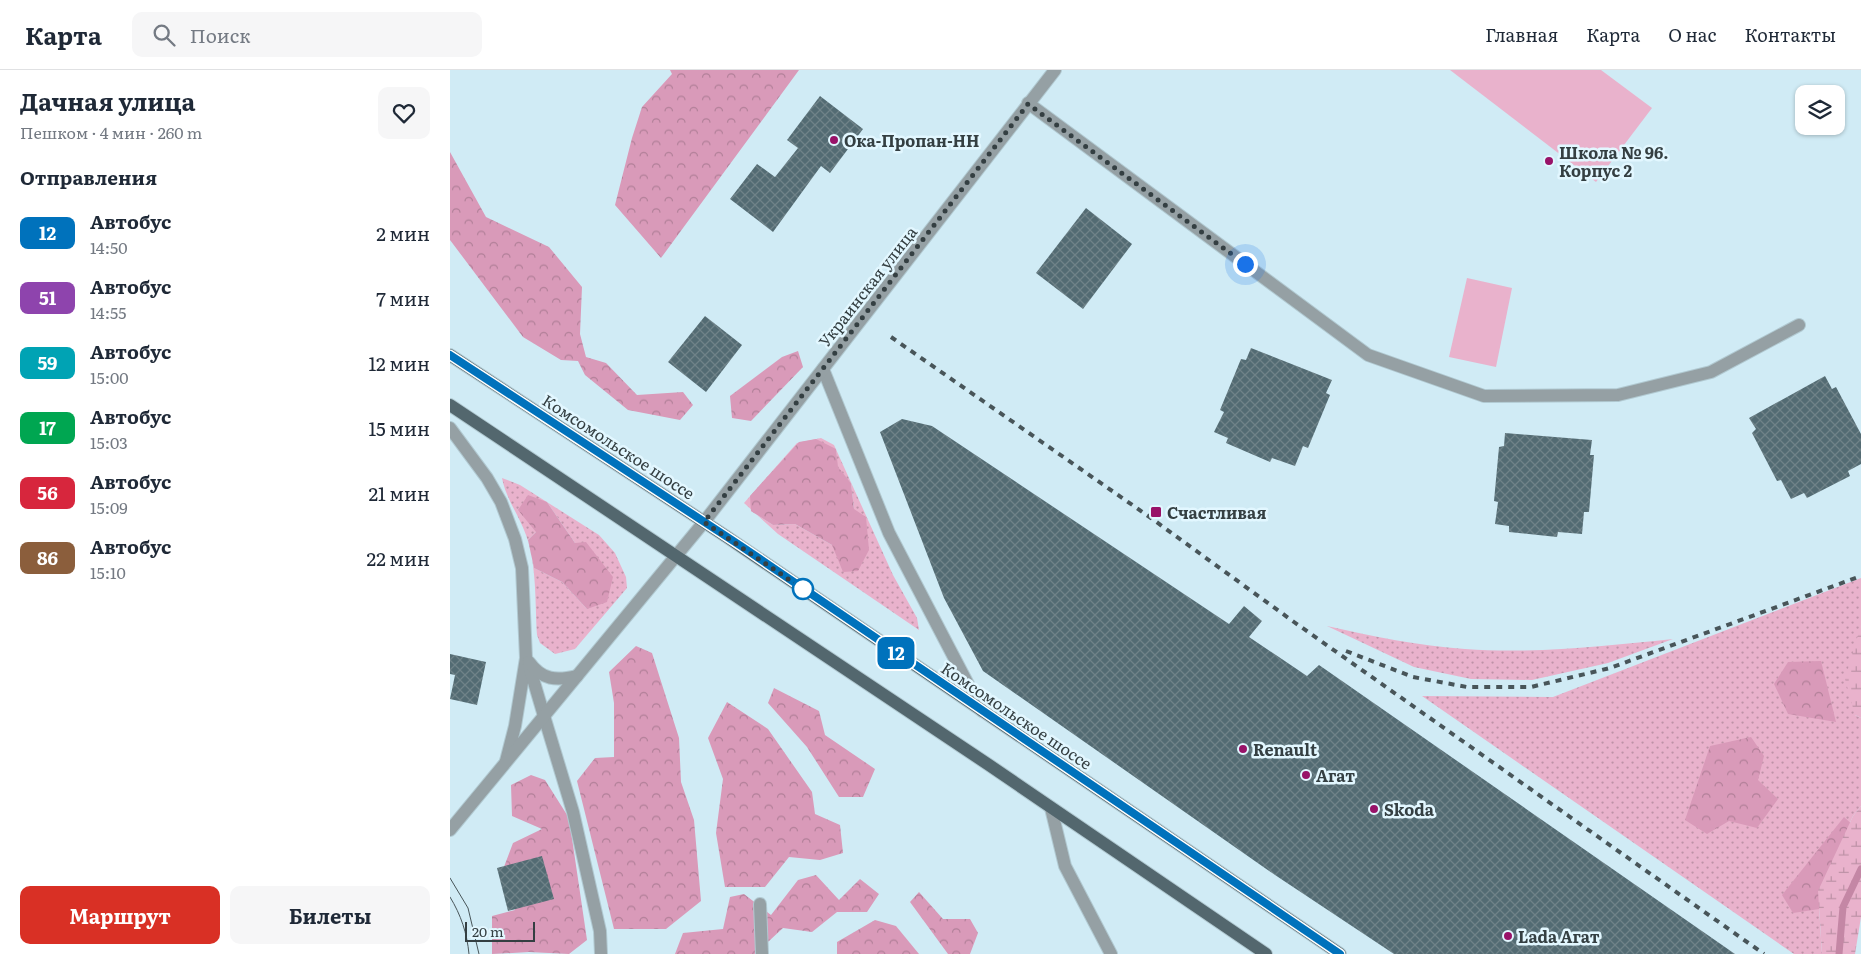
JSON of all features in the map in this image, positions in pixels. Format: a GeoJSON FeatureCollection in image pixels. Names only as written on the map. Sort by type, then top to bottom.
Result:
{"type":"FeatureCollection","features":[{"type":"Feature","properties":{"kind":"main road","name":"Комсомольское шоссе"},"geometry":{"type":"LineString","coordinates":[[450,355],[704,522],[1340,954]]}},
{"type":"Feature","properties":{"kind":"main road"},"geometry":{"type":"LineString","coordinates":[[450,405],[1052,808],[1266,954]]}},
{"type":"Feature","properties":{"kind":"street","name":"Украинская улица"},"geometry":{"type":"LineString","coordinates":[[450,830],[505,766],[544,716],[677,556],[1054,70]]}},
{"type":"Feature","properties":{"kind":"street"},"geometry":{"type":"LineString","coordinates":[[1028,104],[1368,355],[1484,396],[1618,395],[1711,372],[1798,325]]}},
{"type":"Feature","properties":{"kind":"street"},"geometry":{"type":"LineString","coordinates":[[823,369],[889,533],[982,711]]}},
{"type":"Feature","properties":{"kind":"street"},"geometry":{"type":"LineString","coordinates":[[450,428],[487,478],[501,502],[515,539],[522,568],[526,658],[515,726],[505,766]]}},
{"type":"Feature","properties":{"kind":"street"},"geometry":{"type":"LineString","coordinates":[[526,658],[536,671],[547,678],[560,680],[577,676]]}},
{"type":"Feature","properties":{"kind":"street"},"geometry":{"type":"LineString","coordinates":[[526,658],[573,812],[600,931],[601,954]]}},
{"type":"Feature","properties":{"kind":"street"},"geometry":{"type":"LineString","coordinates":[[1052,808],[1065,866],[1111,954]]}},
{"type":"Feature","properties":{"kind":"street"},"geometry":{"type":"LineString","coordinates":[[760,904],[762,954]]}},
{"type":"Feature","properties":{"kind":"green space"},"geometry":{"type":"Polygon","coordinates":[[[670,70],[799,70],[661,258],[615,205],[642,107],[672,74],[670,70]]]}},
{"type":"Feature","properties":{"kind":"green space"},"geometry":{"type":"Polygon","coordinates":[[[1450,70],[1601,70],[1652,108],[1596,182],[1450,70]]]}},
{"type":"Feature","properties":{"kind":"green space"},"geometry":{"type":"Polygon","coordinates":[[[450,152],[486,217],[549,247],[582,287],[580,334],[586,357],[606,363],[637,395],[683,392],[693,405],[680,420],[628,410],[585,375],[578,361],[561,360],[523,337],[450,240],[450,152]]]}},
{"type":"Feature","properties":{"kind":"green space"},"geometry":{"type":"Polygon","coordinates":[[[1467,278],[1512,288],[1496,367],[1449,357],[1467,278]]]}},
{"type":"Feature","properties":{"kind":"green space"},"geometry":{"type":"Polygon","coordinates":[[[798,351],[803,367],[751,421],[732,418],[730,396],[782,357],[798,351]]]}},
{"type":"Feature","properties":{"kind":"green space"},"geometry":{"type":"Polygon","coordinates":[[[821,438],[834,445],[836,449],[784,459],[751,496],[751,509],[744,503],[797,443],[821,438]]]}},
{"type":"Feature","properties":{"kind":"green space"},"geometry":{"type":"Polygon","coordinates":[[[816,439],[836,449],[838,467],[851,483],[854,509],[866,517],[869,550],[858,571],[843,572],[832,545],[795,524],[773,525],[751,511],[750,496],[799,442],[816,439]]]}},
{"type":"Feature","properties":{"kind":"green space"},"geometry":{"type":"Polygon","coordinates":[[[836,449],[893,575],[917,618],[919,630],[778,534],[757,515],[773,525],[795,524],[832,545],[854,509],[851,483],[837,467],[836,449]]]}},
{"type":"Feature","properties":{"kind":"green space"},"geometry":{"type":"Polygon","coordinates":[[[502,478],[520,485],[547,502],[536,532],[528,540],[529,546],[526,535],[502,478]]]}},
{"type":"Feature","properties":{"kind":"green space"},"geometry":{"type":"Polygon","coordinates":[[[528,495],[547,502],[575,543],[586,542],[613,577],[607,602],[587,609],[562,582],[534,568],[528,540],[536,532],[518,510],[528,495]]]}},
{"type":"Feature","properties":{"kind":"green space"},"geometry":{"type":"Polygon","coordinates":[[[547,502],[599,535],[615,553],[626,577],[627,588],[575,649],[555,654],[540,643],[537,635],[532,558],[534,568],[562,582],[587,609],[575,543],[547,502]]]}},
{"type":"Feature","properties":{"kind":"green space"},"geometry":{"type":"Polygon","coordinates":[[[1861,578],[1861,625],[1855,715],[1861,718],[1861,806],[1853,816],[1818,891],[1822,954],[1794,954],[1422,696],[1553,697],[1861,578]]]}},
{"type":"Feature","properties":{"kind":"green space"},"geometry":{"type":"Polygon","coordinates":[[[1861,625],[1861,718],[1855,715],[1845,679],[1861,625]]]}},
{"type":"Feature","properties":{"kind":"green space"},"geometry":{"type":"Polygon","coordinates":[[[1327,626],[1378,637],[1448,648],[1517,651],[1673,639],[1608,663],[1532,680],[1471,679],[1414,667],[1327,626]]]}},
{"type":"Feature","properties":{"kind":"green space"},"geometry":{"type":"Polygon","coordinates":[[[636,646],[652,653],[679,738],[681,782],[694,820],[701,901],[666,929],[614,929],[577,781],[595,758],[614,757],[614,703],[609,672],[636,646]]]}},
{"type":"Feature","properties":{"kind":"green space"},"geometry":{"type":"Polygon","coordinates":[[[1821,661],[1836,722],[1788,714],[1774,684],[1788,662],[1821,661]]]}},
{"type":"Feature","properties":{"kind":"green space"},"geometry":{"type":"Polygon","coordinates":[[[774,688],[819,711],[825,735],[875,769],[863,797],[839,797],[807,747],[768,703],[774,688]]]}},
{"type":"Feature","properties":{"kind":"green space"},"geometry":{"type":"Polygon","coordinates":[[[727,702],[768,729],[812,792],[815,814],[840,825],[843,853],[820,860],[789,857],[765,887],[725,887],[716,833],[723,779],[708,738],[727,702]]]}},
{"type":"Feature","properties":{"kind":"green space"},"geometry":{"type":"Polygon","coordinates":[[[1751,737],[1764,756],[1758,780],[1778,799],[1757,828],[1729,821],[1707,834],[1685,820],[1710,746],[1751,737]]]}},
{"type":"Feature","properties":{"kind":"green space"},"geometry":{"type":"Polygon","coordinates":[[[531,775],[545,780],[569,818],[587,940],[569,954],[529,952],[492,954],[492,916],[515,910],[502,872],[513,843],[542,829],[512,816],[511,785],[531,775]]]}},
{"type":"Feature","properties":{"kind":"green space"},"geometry":{"type":"Polygon","coordinates":[[[1861,806],[1861,917],[1855,954],[1822,954],[1818,891],[1853,816],[1861,806]]]}},
{"type":"Feature","properties":{"kind":"green space"},"geometry":{"type":"Polygon","coordinates":[[[1844,817],[1856,828],[1826,908],[1793,913],[1782,895],[1844,817]]]}},
{"type":"Feature","properties":{"kind":"green space"},"geometry":{"type":"Polygon","coordinates":[[[816,875],[839,900],[860,879],[879,894],[867,912],[837,912],[812,932],[783,928],[755,954],[675,954],[683,933],[723,929],[730,897],[744,894],[771,915],[798,880],[816,875]]]}},
{"type":"Feature","properties":{"kind":"green space"},"geometry":{"type":"Polygon","coordinates":[[[919,892],[943,919],[970,919],[978,933],[970,954],[948,954],[910,902],[919,892]]]}},
{"type":"Feature","properties":{"kind":"green space"},"geometry":{"type":"Polygon","coordinates":[[[875,920],[896,926],[919,954],[837,954],[837,942],[875,920]]]}},
{"type":"Feature","properties":{"kind":"building"},"geometry":{"type":"Polygon","coordinates":[[[820,96],[863,129],[830,173],[821,166],[773,232],[730,199],[757,164],[775,177],[798,148],[787,140],[820,96]]]}},
{"type":"Feature","properties":{"kind":"building"},"geometry":{"type":"Polygon","coordinates":[[[1086,208],[1132,244],[1083,309],[1036,273],[1086,208]]]}},
{"type":"Feature","properties":{"kind":"building"},"geometry":{"type":"Polygon","coordinates":[[[705,316],[742,345],[706,392],[668,362],[705,316]]]}},
{"type":"Feature","properties":{"kind":"building"},"geometry":{"type":"Polygon","coordinates":[[[1251,348],[1332,380],[1326,393],[1330,395],[1308,448],[1303,446],[1295,466],[1272,458],[1270,462],[1226,443],[1228,438],[1214,432],[1224,412],[1220,410],[1241,359],[1246,360],[1251,348]]]}},
{"type":"Feature","properties":{"kind":"building"},"geometry":{"type":"Polygon","coordinates":[[[1825,376],[1832,389],[1836,387],[1861,434],[1861,464],[1848,471],[1850,476],[1807,498],[1804,493],[1791,499],[1781,480],[1777,481],[1752,433],[1756,429],[1749,418],[1825,376]]]}},
{"type":"Feature","properties":{"kind":"building","name":"Агат"},"geometry":{"type":"Polygon","coordinates":[[[902,419],[932,426],[1229,624],[1244,606],[1262,621],[1249,637],[1307,676],[1319,665],[1735,954],[1394,954],[1275,875],[983,671],[944,598],[880,432],[902,419]]]}},
{"type":"Feature","properties":{"kind":"building"},"geometry":{"type":"Polygon","coordinates":[[[1505,433],[1592,440],[1590,455],[1594,455],[1589,512],[1584,512],[1582,534],[1558,532],[1557,537],[1509,532],[1509,526],[1495,524],[1498,502],[1494,501],[1499,447],[1504,446],[1505,433]]]}},
{"type":"Feature","properties":{"kind":"building"},"geometry":{"type":"Polygon","coordinates":[[[450,654],[486,662],[477,705],[450,699],[455,675],[450,674],[450,654]]]}},
{"type":"Feature","properties":{"kind":"building"},"geometry":{"type":"Polygon","coordinates":[[[542,856],[554,899],[508,911],[497,868],[542,856]]]}},
{"type":"Feature","properties":{"kind":"waterway"},"geometry":{"type":"LineString","coordinates":[[1839,954],[1843,907],[1861,869]]}},
{"type":"Feature","properties":{"kind":"tram line"},"geometry":{"type":"LineString","coordinates":[[450,878],[468,908],[479,954]]}},
{"type":"Feature","properties":{"kind":"tram line"},"geometry":{"type":"LineString","coordinates":[[450,897],[463,924],[469,954]]}},
{"type":"Feature","properties":{"kind":"railway"},"geometry":{"type":"LineString","coordinates":[[891,337],[1151,518],[1294,622],[1764,954]]}},
{"type":"Feature","properties":{"kind":"railway"},"geometry":{"type":"LineString","coordinates":[[1346,651],[1413,677],[1467,687],[1531,687],[1610,668],[1861,576]]}},
{"type":"Feature","properties":{"kind":"bus line","name":"12"},"geometry":{"type":"LineString","coordinates":[[450,355],[741,546],[1340,954]]}},
{"type":"Feature","properties":{"kind":"place","name":"Ока-Пропан-НН"},"geometry":{"type":"Point","coordinates":[834,140]}},
{"type":"Feature","properties":{"kind":"place","name":"Школа № 96. Корпус 2"},"geometry":{"type":"Point","coordinates":[1549,161]}},
{"type":"Feature","properties":{"kind":"place","name":"Счастливая"},"geometry":{"type":"Point","coordinates":[1156,512]}},
{"type":"Feature","properties":{"kind":"place","name":"Renault"},"geometry":{"type":"Point","coordinates":[1243,749]}},
{"type":"Feature","properties":{"kind":"place","name":"Агат"},"geometry":{"type":"Point","coordinates":[1306,775]}},
{"type":"Feature","properties":{"kind":"place","name":"Skoda"},"geometry":{"type":"Point","coordinates":[1374,809]}},
{"type":"Feature","properties":{"kind":"place","name":"Lada Агат"},"geometry":{"type":"Point","coordinates":[1508,936]}},
{"type":"Feature","properties":{"kind":"route"},"geometry":{"type":"LineString","coordinates":[[803,589],[704,522],[1028,104],[1245,264]]}}]}
